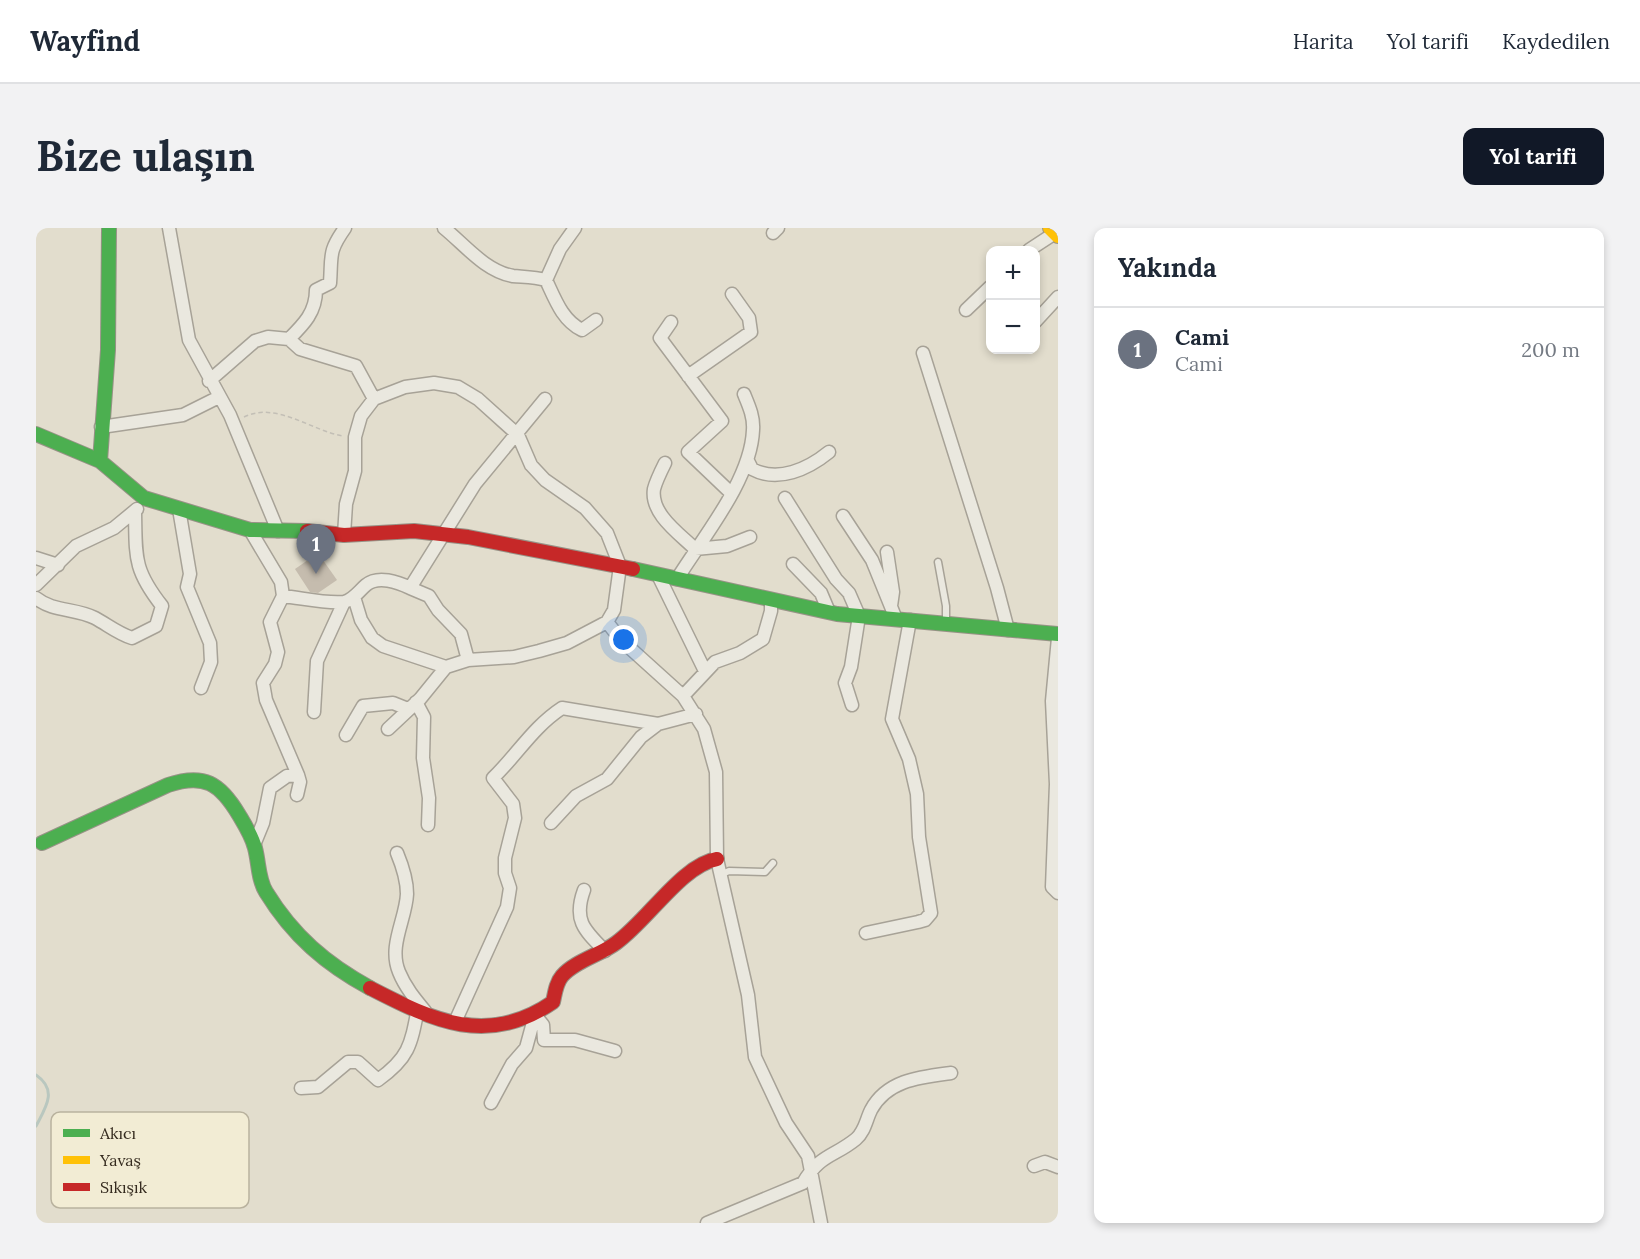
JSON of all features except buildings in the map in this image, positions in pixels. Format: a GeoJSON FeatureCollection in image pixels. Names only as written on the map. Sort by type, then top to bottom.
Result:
{"type":"FeatureCollection","features":[{"type":"Feature","properties":{"kind":"street"},"geometry":{"type":"LineString","coordinates":[[100,461],[108,350],[109,228]]}},
{"type":"Feature","properties":{"kind":"street"},"geometry":{"type":"LineString","coordinates":[[289,339],[311,314],[316,304],[316,290],[330,283],[330,259],[333,247],[345,228]]}},
{"type":"Feature","properties":{"kind":"street"},"geometry":{"type":"LineString","coordinates":[[444,228],[481,260],[496,269],[512,276],[546,280]]}},
{"type":"Feature","properties":{"kind":"street"},"geometry":{"type":"LineString","coordinates":[[546,280],[560,249],[575,228]]}},
{"type":"Feature","properties":{"kind":"street"},"geometry":{"type":"LineString","coordinates":[[170,229],[189,340],[233,423],[278,531]]}},
{"type":"Feature","properties":{"kind":"street"},"geometry":{"type":"LineString","coordinates":[[1035,246],[1054,232]]}},
{"type":"Feature","properties":{"kind":"street"},"geometry":{"type":"LineString","coordinates":[[546,280],[566,320],[582,330],[597,320]]}},
{"type":"Feature","properties":{"kind":"street"},"geometry":{"type":"LineString","coordinates":[[966,310],[986,291]]}},
{"type":"Feature","properties":{"kind":"street"},"geometry":{"type":"LineString","coordinates":[[688,376],[751,332],[749,318],[732,294]]}},
{"type":"Feature","properties":{"kind":"street"},"geometry":{"type":"LineString","coordinates":[[1040,317],[1058,297]]}},
{"type":"Feature","properties":{"kind":"street"},"geometry":{"type":"LineString","coordinates":[[671,322],[660,338],[722,421],[688,452],[731,493]]}},
{"type":"Feature","properties":{"kind":"street"},"geometry":{"type":"LineString","coordinates":[[209,381],[255,340],[268,337],[289,339],[300,350],[356,366],[374,399]]}},
{"type":"Feature","properties":{"kind":"street"},"geometry":{"type":"LineString","coordinates":[[923,353],[998,588],[1008,630]]}},
{"type":"Feature","properties":{"kind":"street"},"geometry":{"type":"LineString","coordinates":[[344,535],[346,504],[355,471],[355,437],[361,416],[374,399],[405,387],[434,383],[458,387],[478,399],[518,435],[531,465],[544,480],[585,508],[607,533],[620,566],[615,610],[607,622],[567,643],[539,651],[514,657],[468,660],[446,667],[412,706],[388,729]]}},
{"type":"Feature","properties":{"kind":"street"},"geometry":{"type":"LineString","coordinates":[[676,579],[731,493],[748,461],[753,424],[744,394]]}},
{"type":"Feature","properties":{"kind":"street"},"geometry":{"type":"LineString","coordinates":[[102,427],[183,415],[219,397]]}},
{"type":"Feature","properties":{"kind":"street"},"geometry":{"type":"LineString","coordinates":[[410,588],[475,484],[518,435],[545,399]]}},
{"type":"Feature","properties":{"kind":"street"},"geometry":{"type":"LineString","coordinates":[[36,434],[100,461],[144,498],[250,530],[344,535],[414,531],[468,537],[620,566],[829,612],[859,616],[899,616],[946,624],[1058,636],[1052,701],[1056,784],[1052,887],[1058,893]]}},
{"type":"Feature","properties":{"kind":"street"},"geometry":{"type":"LineString","coordinates":[[748,461],[752,469],[770,476],[801,469],[829,452]]}},
{"type":"Feature","properties":{"kind":"street"},"geometry":{"type":"LineString","coordinates":[[664,463],[654,489],[655,505],[670,525],[695,549],[727,546],[750,537]]}},
{"type":"Feature","properties":{"kind":"street"},"geometry":{"type":"LineString","coordinates":[[36,585],[76,546],[114,528],[135,512],[144,498]]}},
{"type":"Feature","properties":{"kind":"street"},"geometry":{"type":"LineString","coordinates":[[785,498],[836,579],[849,593],[859,616],[851,667],[845,683],[852,705]]}},
{"type":"Feature","properties":{"kind":"street"},"geometry":{"type":"LineString","coordinates":[[179,509],[190,574],[187,587],[210,643],[211,662],[201,688]]}},
{"type":"Feature","properties":{"kind":"street"},"geometry":{"type":"LineString","coordinates":[[36,598],[45,605],[93,617],[113,631],[132,638],[156,626],[162,606],[143,582],[136,558],[135,512]]}},
{"type":"Feature","properties":{"kind":"street"},"geometry":{"type":"LineString","coordinates":[[843,516],[872,560],[899,616]]}},
{"type":"Feature","properties":{"kind":"street"},"geometry":{"type":"LineString","coordinates":[[250,530],[281,582],[283,596],[270,622],[278,652],[275,664],[263,683],[266,700],[298,775],[300,782],[297,795]]}},
{"type":"Feature","properties":{"kind":"street"},"geometry":{"type":"LineString","coordinates":[[866,933],[925,920],[931,913],[919,837],[917,794],[909,759],[892,719],[899,616],[887,552]]}},
{"type":"Feature","properties":{"kind":"street"},"geometry":{"type":"LineString","coordinates":[[36,558],[58,565]]}},
{"type":"Feature","properties":{"kind":"street"},"geometry":{"type":"LineString","coordinates":[[793,564],[821,593],[829,612]]}},
{"type":"Feature","properties":{"kind":"street"},"geometry":{"type":"LineString","coordinates":[[658,575],[705,671]]}},
{"type":"Feature","properties":{"kind":"street"},"geometry":{"type":"LineString","coordinates":[[314,712],[317,661],[349,599],[368,583],[384,580],[399,582],[429,596],[438,610],[461,634],[468,660]]}},
{"type":"Feature","properties":{"kind":"street"},"geometry":{"type":"LineString","coordinates":[[283,596],[349,599]]}},
{"type":"Feature","properties":{"kind":"street"},"geometry":{"type":"LineString","coordinates":[[349,599],[372,638],[383,646],[446,667]]}},
{"type":"Feature","properties":{"kind":"street"},"geometry":{"type":"LineString","coordinates":[[683,696],[715,662],[740,653],[763,639],[771,611],[771,600]]}},
{"type":"Feature","properties":{"kind":"street"},"geometry":{"type":"LineString","coordinates":[[607,622],[621,640],[683,696],[704,729],[716,772],[719,875],[748,995],[755,1057],[786,1123],[808,1156],[821,1223]]}},
{"type":"Feature","properties":{"kind":"street"},"geometry":{"type":"LineString","coordinates":[[346,735],[363,706],[393,703],[412,706],[424,717],[423,758],[429,798],[428,825]]}},
{"type":"Feature","properties":{"kind":"street"},"geometry":{"type":"LineString","coordinates":[[455,1022],[507,906],[510,888],[505,873],[505,858],[515,818],[513,804],[493,778],[510,761],[529,735],[562,708],[658,724]]}},
{"type":"Feature","properties":{"kind":"street"},"geometry":{"type":"LineString","coordinates":[[551,823],[576,796],[607,779],[641,737],[658,724],[696,714]]}},
{"type":"Feature","properties":{"kind":"street"},"geometry":{"type":"LineString","coordinates":[[254,845],[263,822],[270,788],[287,776],[298,775]]}},
{"type":"Feature","properties":{"kind":"street"},"geometry":{"type":"LineString","coordinates":[[42,843],[97,814],[162,786],[181,781],[210,782],[227,795],[254,845],[257,872],[264,889],[308,947],[358,983],[455,1022],[486,1028],[535,1015],[553,1002],[557,983],[566,971],[605,951],[651,913],[679,885],[692,867],[706,860],[717,859]]}},
{"type":"Feature","properties":{"kind":"street"},"geometry":{"type":"LineString","coordinates":[[301,1088],[318,1087],[348,1062],[358,1062],[378,1080],[405,1058],[410,1048],[421,1010],[398,970],[396,952],[398,930],[407,894],[404,870],[397,852]]}},
{"type":"Feature","properties":{"kind":"street"},"geometry":{"type":"LineString","coordinates":[[584,890],[579,914],[582,925],[605,951]]}},
{"type":"Feature","properties":{"kind":"street"},"geometry":{"type":"LineString","coordinates":[[535,1015],[543,1025],[544,1040],[575,1040],[615,1051]]}},
{"type":"Feature","properties":{"kind":"street"},"geometry":{"type":"LineString","coordinates":[[491,1103],[512,1064],[526,1048],[535,1015]]}},
{"type":"Feature","properties":{"kind":"street"},"geometry":{"type":"LineString","coordinates":[[707,1223],[803,1183],[812,1168],[825,1156],[857,1138],[864,1130],[878,1097],[888,1089],[918,1077],[951,1073]]}},
{"type":"Feature","properties":{"kind":"street"},"geometry":{"type":"LineString","coordinates":[[1034,1166],[1045,1162],[1058,1167]]}},
{"type":"Feature","properties":{"kind":"lane"},"geometry":{"type":"LineString","coordinates":[[938,562],[946,606],[946,624]]}},
{"type":"Feature","properties":{"kind":"lane"},"geometry":{"type":"LineString","coordinates":[[719,875],[729,870],[765,872],[773,863]]}},
{"type":"Feature","properties":{"kind":"path"},"geometry":{"type":"LineString","coordinates":[[233,423],[251,414],[279,414],[320,430],[355,437]]}},
{"type":"Feature","properties":{"kind":"waterway"},"geometry":{"type":"LineString","coordinates":[[36,1075],[43,1081],[48,1093],[46,1105],[36,1126]]}},
{"type":"Feature","properties":{"kind":"traffic: fast"},"geometry":{"type":"LineString","coordinates":[[100,461],[108,350],[109,228]]}},
{"type":"Feature","properties":{"kind":"traffic: fast"},"geometry":{"type":"LineString","coordinates":[[36,434],[100,461],[144,498],[250,530],[307,531]]}},
{"type":"Feature","properties":{"kind":"traffic: fast"},"geometry":{"type":"LineString","coordinates":[[633,569],[837,614],[1058,634]]}},
{"type":"Feature","properties":{"kind":"traffic: fast"},"geometry":{"type":"LineString","coordinates":[[42,843],[168,785],[192,780],[210,784],[225,795],[246,827],[255,848],[263,887],[276,908],[312,948],[339,969],[370,988]]}},
{"type":"Feature","properties":{"kind":"traffic: slow"},"geometry":{"type":"LineString","coordinates":[[1050,228],[1058,236]]}},
{"type":"Feature","properties":{"kind":"traffic: jam"},"geometry":{"type":"LineString","coordinates":[[307,531],[344,535],[414,531],[468,537],[633,569]]}},
{"type":"Feature","properties":{"kind":"traffic: jam"},"geometry":{"type":"LineString","coordinates":[[370,988],[416,1010],[461,1024],[483,1026],[506,1023],[529,1016],[553,1002],[558,982],[567,971],[616,943],[691,871],[704,863],[717,859]]}},
{"type":"Feature","properties":{"kind":"place","name":"Cami"},"geometry":{"type":"Point","coordinates":[316,574]}}]}
